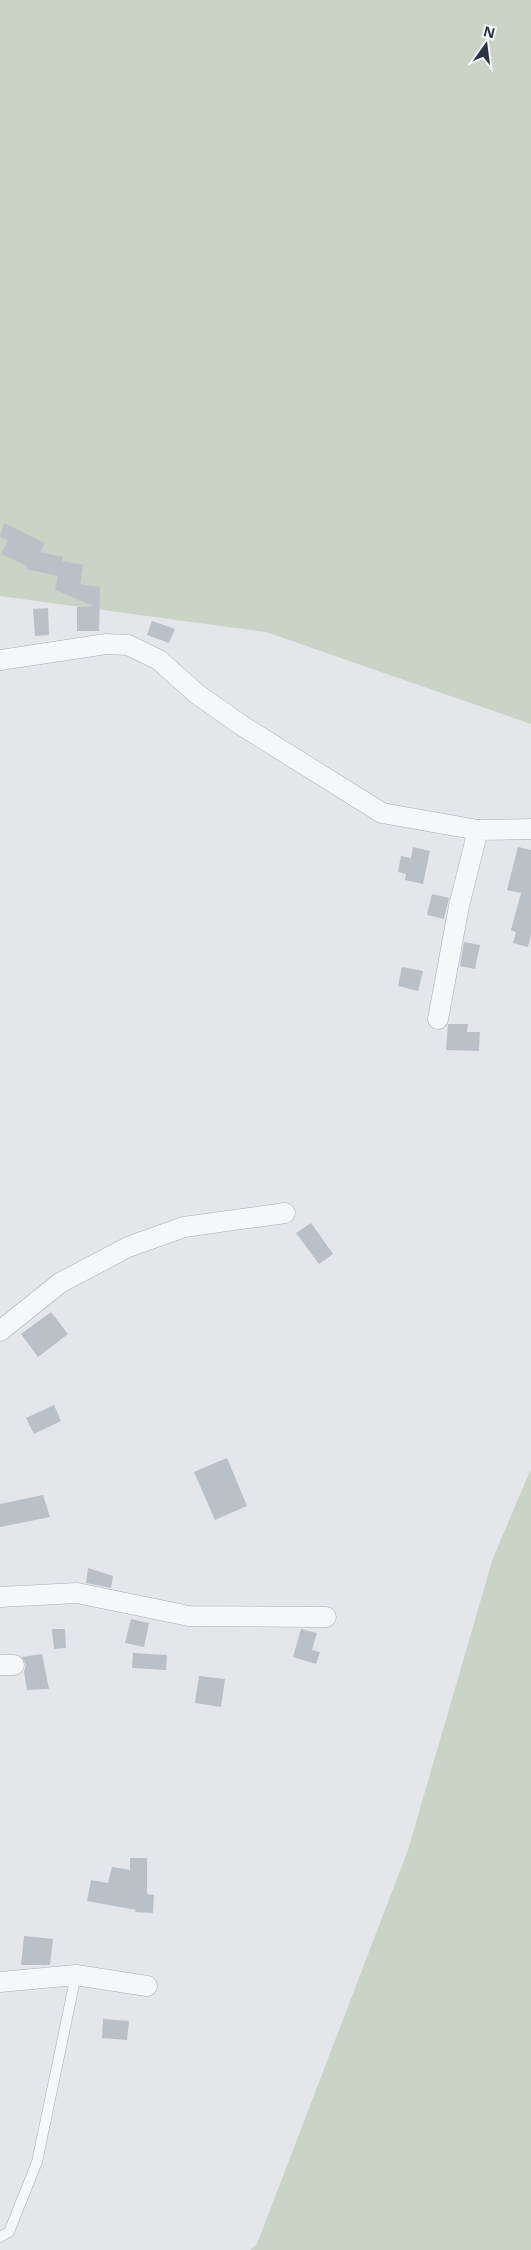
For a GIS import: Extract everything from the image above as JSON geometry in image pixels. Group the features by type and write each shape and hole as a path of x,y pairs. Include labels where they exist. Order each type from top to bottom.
{"street":[{"path":"0,660 106,644 128,644 159,660 197,694 241,725 382,813 478,830 531,829"},
{"path":"438,1019 459,906 478,830"},
{"path":"0,1331 60,1283 128,1247 184,1227 285,1213"},
{"path":"0,1598 77,1593 188,1616 326,1616"},
{"path":"0,1982 76,1975 147,1986"}],"lane":[{"path":"0,2238 9,2232 38,2162 76,1975"}],"shaded area":[{"path":"0,0 531,0 531,724 266,632 0,596"},
{"path":"531,1469 531,2250 250,2250 257,2244 408,1850 493,1558"}],"building":[{"path":"4,523 45,543 40,552 63,557 62,561 83,565 80,584 100,587 99,631 77,631 77,607 94,606 55,590 58,576 26,569 27,566 1,554 8,540 0,537"},
{"path":"48,608 49,635 35,636 33,609"},
{"path":"152,621 175,629 169,643 147,635"},
{"path":"413,847 430,851 423,884 405,880 406,874 398,872 401,856 411,858"},
{"path":"518,847 531,850 531,935 528,947 513,943 516,932 511,930 521,893 507,890"},
{"path":"432,894 449,898 444,919 427,915"},
{"path":"464,942 480,945 475,969 460,966"},
{"path":"402,967 423,971 418,991 398,986"},
{"path":"448,1024 468,1024 467,1032 480,1032 479,1051 446,1050"},
{"path":"311,1223 333,1254 319,1264 296,1233"},
{"path":"51,1312 68,1334 38,1357 21,1334"},
{"path":"54,1405 61,1421 34,1434 26,1418"},
{"path":"227,1458 247,1506 215,1520 194,1472"},
{"path":"43,1495 50,1517 0,1527 0,1504"},
{"path":"88,1568 113,1576 111,1588 86,1583"},
{"path":"131,1619 149,1623 144,1647 125,1643"},
{"path":"52,1629 65,1629 66,1648 54,1649"},
{"path":"301,1629 317,1633 312,1650 320,1652 316,1664 293,1657"},
{"path":"133,1653 167,1655 166,1670 132,1668"},
{"path":"42,1654 49,1689 27,1690 24,1672 26,1665 22,1657"},
{"path":"199,1676 225,1679 221,1707 195,1703"},
{"path":"130,1858 147,1858 147,1894 154,1895 153,1913 135,1912 136,1910 87,1901 91,1880 108,1883 112,1867 130,1870"},
{"path":"24,1936 53,1939 50,1965 21,1965"},
{"path":"103,2019 129,2021 127,2040 102,2038"}]}
